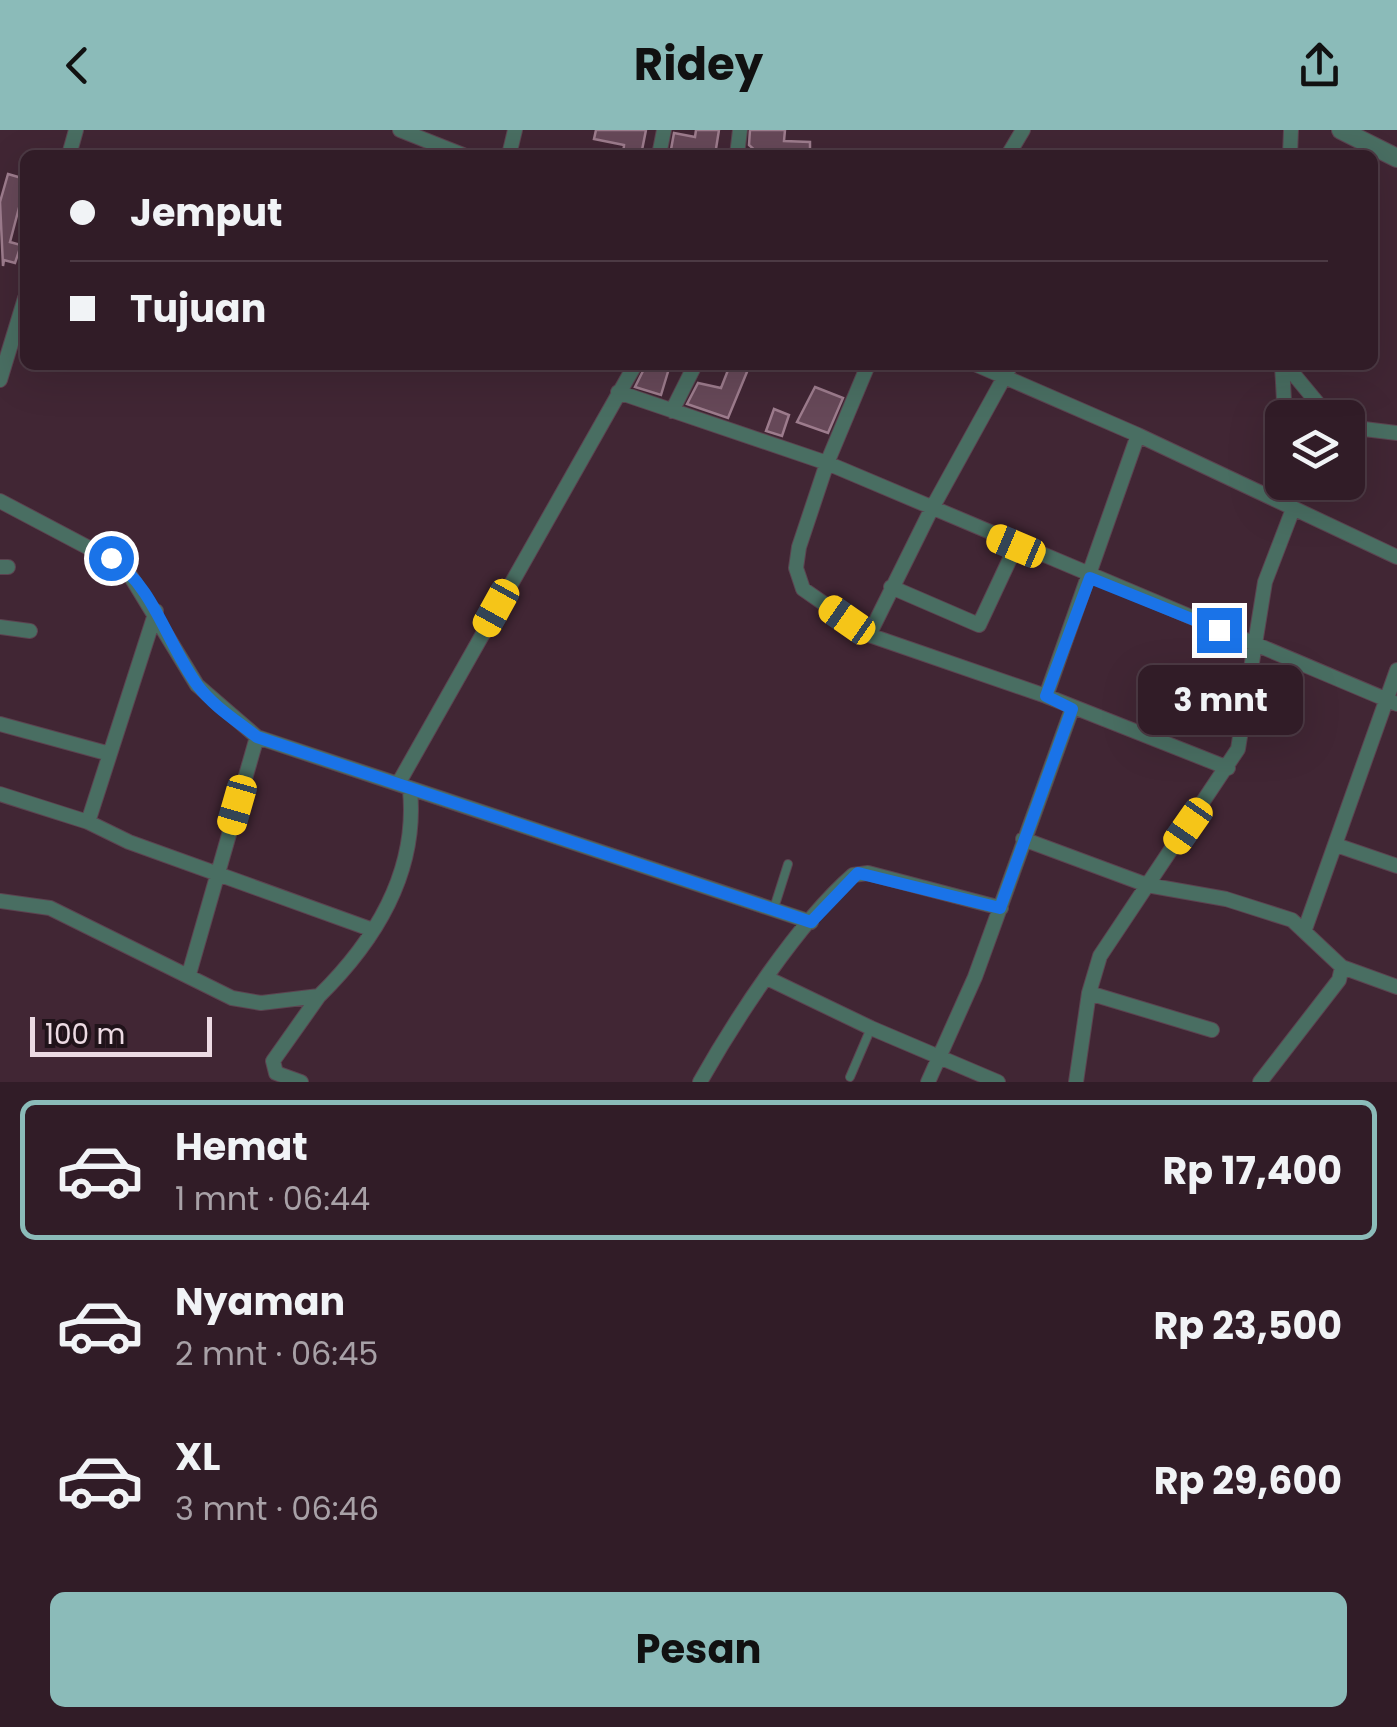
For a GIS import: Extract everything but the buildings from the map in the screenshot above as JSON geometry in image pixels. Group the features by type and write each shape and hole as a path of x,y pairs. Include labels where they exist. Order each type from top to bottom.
{"street":[{"path":"400,130 450,150"},
{"path":"1341,130 1397,158"},
{"path":"0,380 20,314"},
{"path":"301,1082 276,1073 273,1060 372,930 402,879 411,823 404,787 632,370"},
{"path":"672,411 692,370"},
{"path":"866,370 827,462 799,547 798,582 869,635 1046,696 1228,768"},
{"path":"1284,370 1285,400"},
{"path":"1288,370 1314,400"},
{"path":"869,635 890,587 1008,371 1397,556"},
{"path":"618,392 827,462 1090,578 1254,642 1392,702"},
{"path":"1365,429 1397,432"},
{"path":"1046,696 1138,435"},
{"path":"1076,1082 1089,993 1100,956 1228,768 1242,735 1265,582 1290,500"},
{"path":"0,502 124,567 156,611 198,685 257,737 811,922"},
{"path":"890,587 979,625 1016,546"},
{"path":"88,822 156,611"},
{"path":"0,627 30,631"},
{"path":"1306,929 1392,702 1397,670"},
{"path":"928,1082 1000,908 1072,709"},
{"path":"0,724 110,754"},
{"path":"188,974 257,737"},
{"path":"0,794 88,822 130,842 372,930"},
{"path":"1024,839 1147,884 1255,906 1306,929 1342,967 1397,987"},
{"path":"1336,845 1397,866"},
{"path":"700,1082 811,922 858,873 1000,908"},
{"path":"0,900 50,908 246,1002 319,996"},
{"path":"1260,1082 1339,980 1342,967"},
{"path":"769,979 998,1082"},
{"path":"1089,993 1212,1030"}],"lane":[{"path":"774,908 788,864"},
{"path":"850,1077 871,1028"}],"route":[{"path":"111,558 124,567 156,611 206,696 257,737 811,922 844,882 858,873 1000,908 1072,709 1046,696 1090,578 1219,630"}]}
